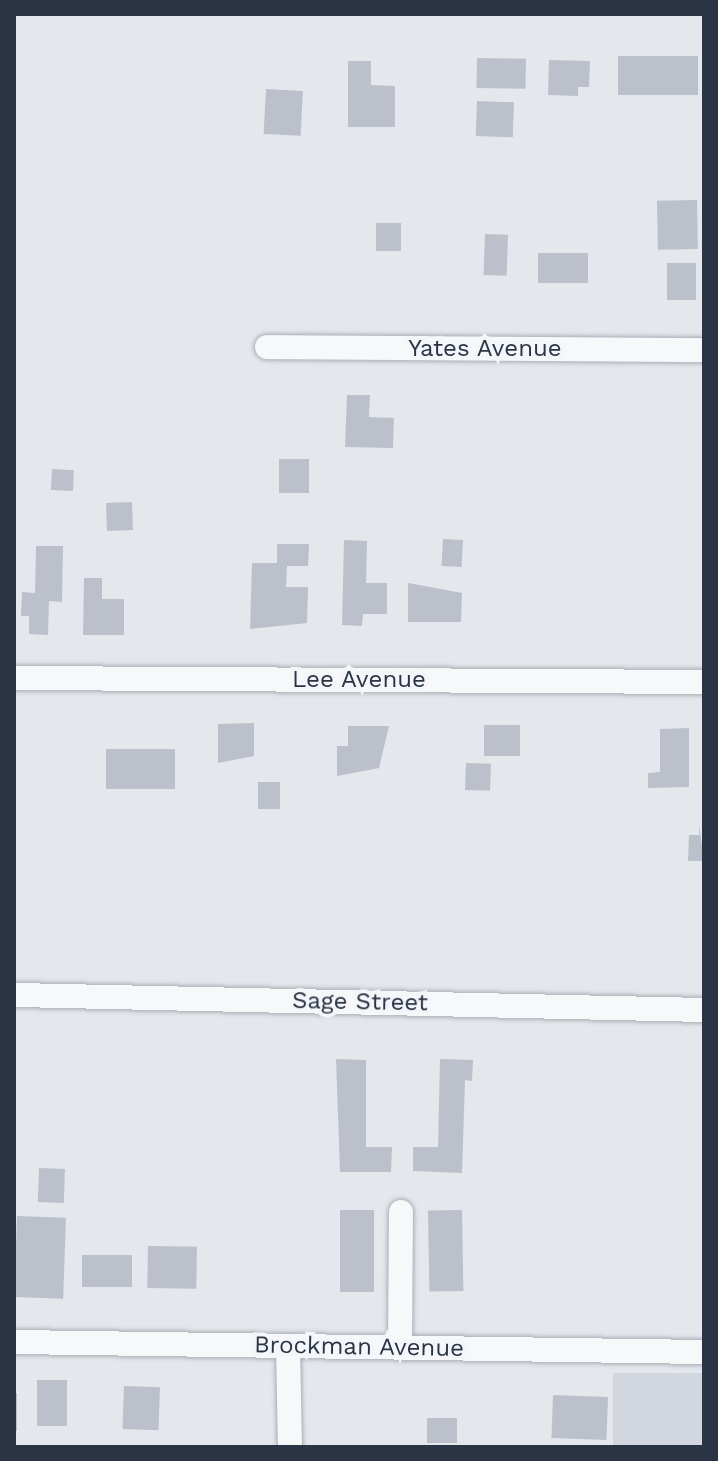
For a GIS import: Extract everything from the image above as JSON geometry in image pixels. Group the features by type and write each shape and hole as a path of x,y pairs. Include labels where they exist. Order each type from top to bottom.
{"street":[{"name":"Yates Avenue","path":"267,347 704,350"},
{"name":"Lee Avenue","path":"14,678 704,682"},
{"name":"Sage Street","path":"17,995 704,1010"},
{"path":"400,1348 401,1212"},
{"name":"Brockman Avenue","path":"14,1342 704,1352"},
{"path":"288,1346 290,1447"}],"shaded area":[{"path":"613,1373 704,1373 704,1447 613,1447"}],"building":[{"path":"618,56 698,56 698,95 618,95"},
{"path":"477,58 526,59 525,89 476,88"},
{"path":"549,60 590,61 589,87 578,87 578,96 548,95"},
{"path":"348,61 371,61 371,85 395,86 395,127 348,127"},
{"path":"266,89 303,91 301,136 264,134"},
{"path":"477,101 514,102 513,137 476,136"},
{"path":"697,200 698,249 658,250 657,201"},
{"path":"376,223 401,223 401,251 376,251"},
{"path":"485,234 508,235 507,276 484,275"},
{"path":"538,253 588,253 588,283 538,283"},
{"path":"667,263 696,263 696,300 667,300"},
{"path":"347,395 370,395 369,417 394,418 393,448 345,447"},
{"path":"279,459 309,459 309,493 279,493"},
{"path":"52,469 74,470 73,491 51,490"},
{"path":"132,502 133,530 107,531 106,503"},
{"path":"443,539 463,540 462,567 442,566"},
{"path":"344,540 367,541 366,583 387,583 387,614 363,614 362,626 342,625"},
{"path":"277,544 309,544 308,566 287,566 286,587 308,587 307,623 250,629 252,563 277,563"},
{"path":"36,546 63,546 62,602 49,601 48,635 29,634 29,616 21,616 22,592 35,593"},
{"path":"84,578 102,578 102,599 124,599 124,635 83,635"},
{"path":"408,583 462,593 461,622 408,622"},
{"path":"254,723 254,756 218,763 218,724"},
{"path":"484,725 520,725 520,756 484,756"},
{"path":"348,726 389,726 379,768 337,776 337,746 348,746"},
{"path":"689,728 689,787 648,788 648,773 660,772 660,729"},
{"path":"106,749 175,749 175,789 106,789"},
{"path":"466,763 491,764 490,791 465,790"},
{"path":"258,782 280,782 280,809 258,809"},
{"path":"699,825 704,861 688,861 689,835 699,835"},
{"path":"336,1059 366,1060 366,1147 392,1147 391,1172 340,1172"},
{"path":"440,1059 473,1060 472,1081 465,1080 462,1173 413,1171 413,1147 438,1147"},
{"path":"39,1168 65,1169 64,1203 38,1202"},
{"path":"340,1210 374,1210 374,1292 340,1292"},
{"path":"462,1210 463,1291 429,1292 428,1211"},
{"path":"17,1216 66,1218 63,1299 14,1297"},
{"path":"148,1246 197,1247 196,1289 147,1288"},
{"path":"82,1255 132,1255 132,1287 82,1287"},
{"path":"37,1380 67,1380 67,1426 37,1426"},
{"path":"124,1386 160,1387 158,1430 122,1429"},
{"path":"14,1393 17,1393 17,1431 14,1431"},
{"path":"553,1395 608,1397 606,1440 551,1438"},
{"path":"427,1418 457,1418 457,1443 427,1443"}]}
